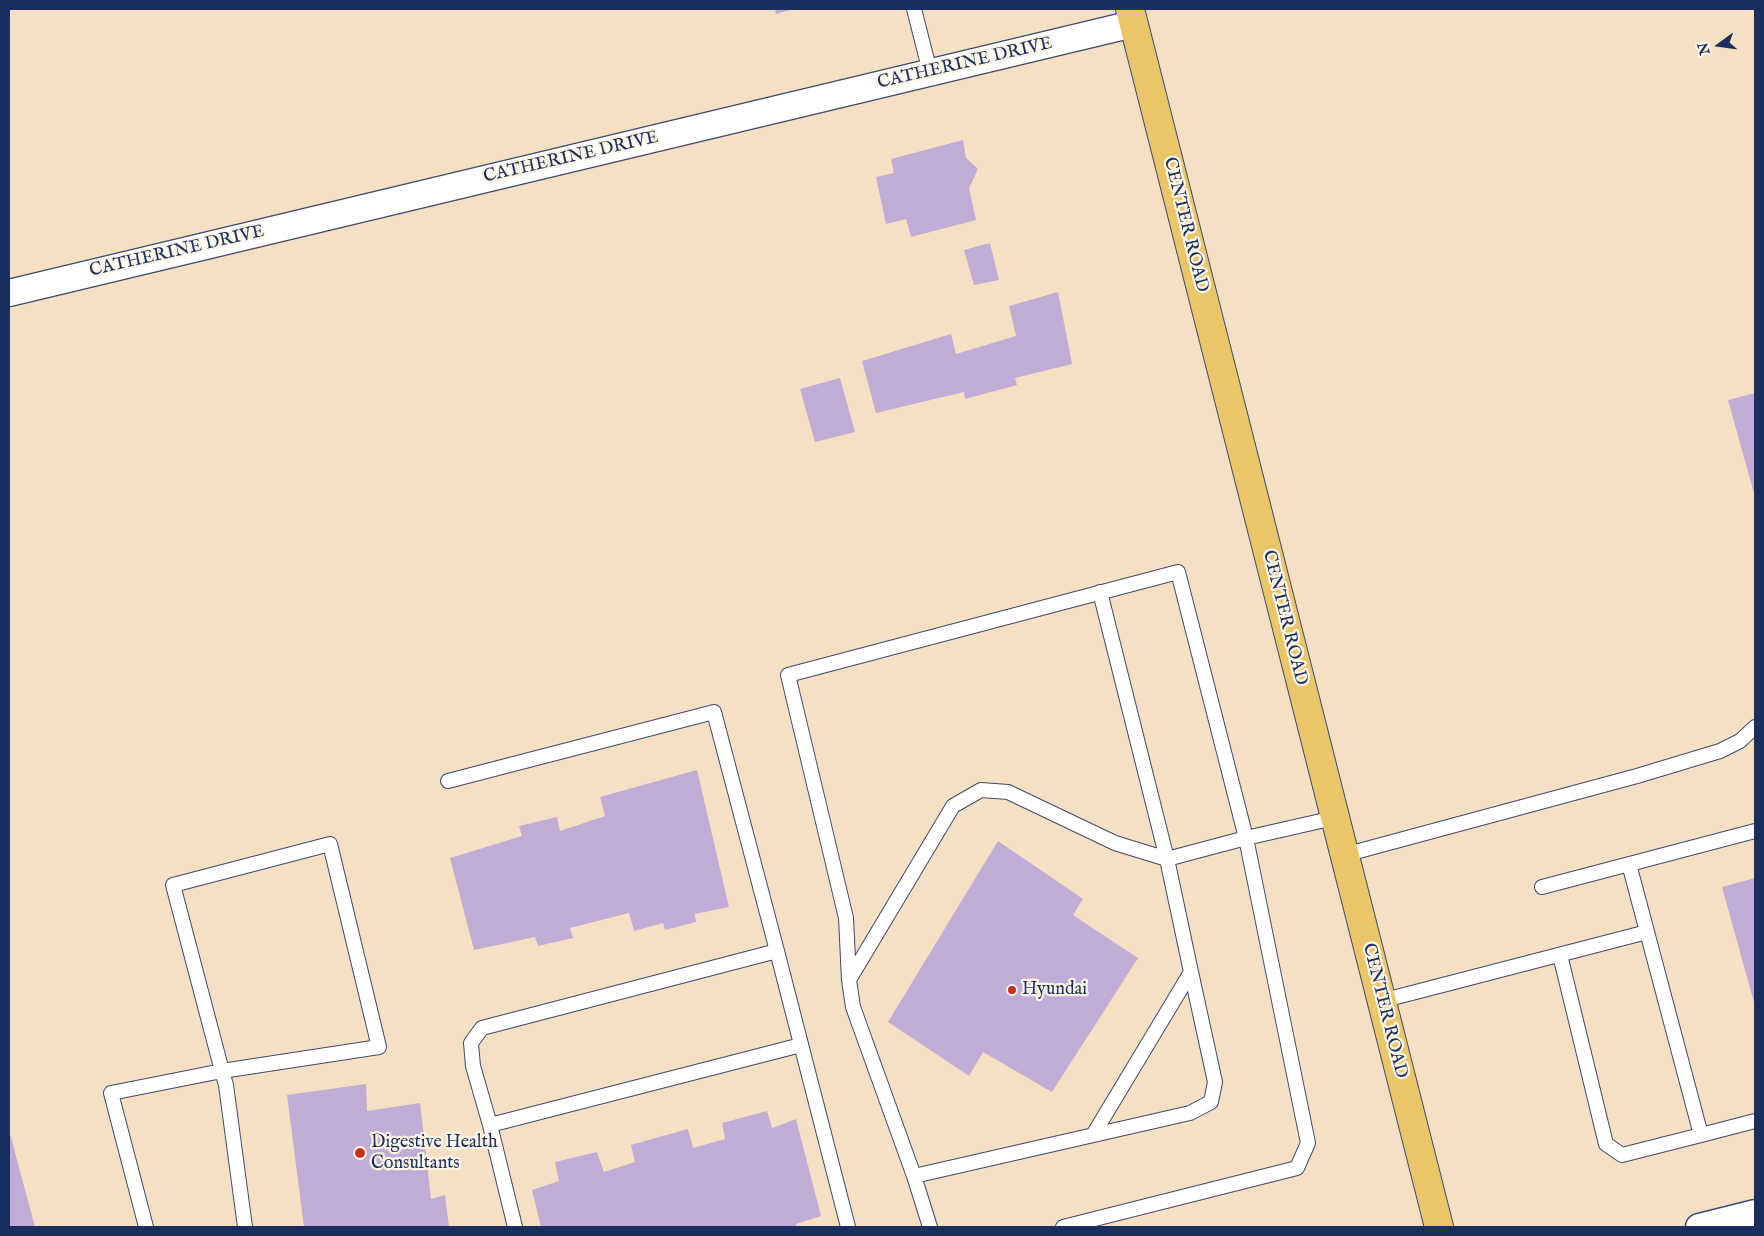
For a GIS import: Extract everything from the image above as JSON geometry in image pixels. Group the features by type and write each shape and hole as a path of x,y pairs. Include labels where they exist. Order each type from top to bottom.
{"main road":[{"name":"CENTER ROAD","path":"1132,16 1381,1001 1432,1226"}],"street":[{"name":"CATHERINE DRIVE","path":"9,292 930,72 1132,16"},
{"path":"1699,1227 1755,1213"}],"lane":[{"path":"914,9 930,72"},
{"path":"930,1227 914,1176 853,1007 849,980 846,918 788,675 1178,572 1246,838 1308,1143 1297,1168 1063,1227"},
{"path":"914,1176 1190,1113 1210,1102 1215,1082 1167,859 1100,592"},
{"path":"448,781 714,712 848,1227"},
{"path":"1344,855 1637,776 1720,751 1740,741 1755,727"},
{"path":"849,980 953,806 981,790 1008,792 1115,843 1167,859 1246,838 1334,818"},
{"path":"1542,887 1755,831"},
{"path":"146,1227 111,1093 222,1071 379,1047 330,844 173,885 222,1071 226,1084 245,1227"},
{"path":"1629,864 1701,1135"},
{"path":"1381,1001 1647,932"},
{"path":"515,1227 490,1125 473,1066 471,1044 482,1028 777,951"},
{"path":"1560,955 1606,1144 1622,1155 1755,1121"},
{"path":"1093,1135 1191,972"},
{"path":"490,1125 801,1045"}],"building":[{"path":"775,9 793,9 776,14"},
{"path":"963,140 966,158 978,169 969,188 976,220 911,237 906,219 886,224 876,177 894,173 891,159"},
{"path":"990,243 999,280 974,285 964,250"},
{"path":"1058,292 1072,364 1015,378 1017,385 965,399 964,392 876,413 862,361 951,334 956,354 1016,336 1009,306"},
{"path":"840,378 855,432 815,442 800,389"},
{"path":"1755,393 1755,497 1728,400"},
{"path":"697,770 729,907 695,914 696,922 665,930 663,923 634,931 629,913 570,928 573,938 538,946 535,937 474,950 450,858 522,836 519,826 557,817 560,831 605,816 600,797"},
{"name":"Hyundai","path":"998,841 1083,899 1073,915 1138,958 1052,1092 983,1052 969,1076 888,1022"},
{"path":"1755,878 1755,1006 1722,887"},
{"name":"Digestive Health Consultants","path":"366,1084 367,1111 420,1103 431,1199 445,1195 449,1227 304,1227 287,1095"},
{"path":"767,1111 772,1128 796,1119 821,1216 796,1224 797,1227 541,1227 532,1190 559,1181 555,1162 597,1152 604,1172 635,1162 631,1145 688,1129 693,1148 725,1139 722,1123"},
{"path":"9,1130 35,1227 9,1227"}],"place":[{"name":"Hyundai","path":"1012,990"},
{"name":"Digestive Health Consultants","path":"360,1153"}]}
